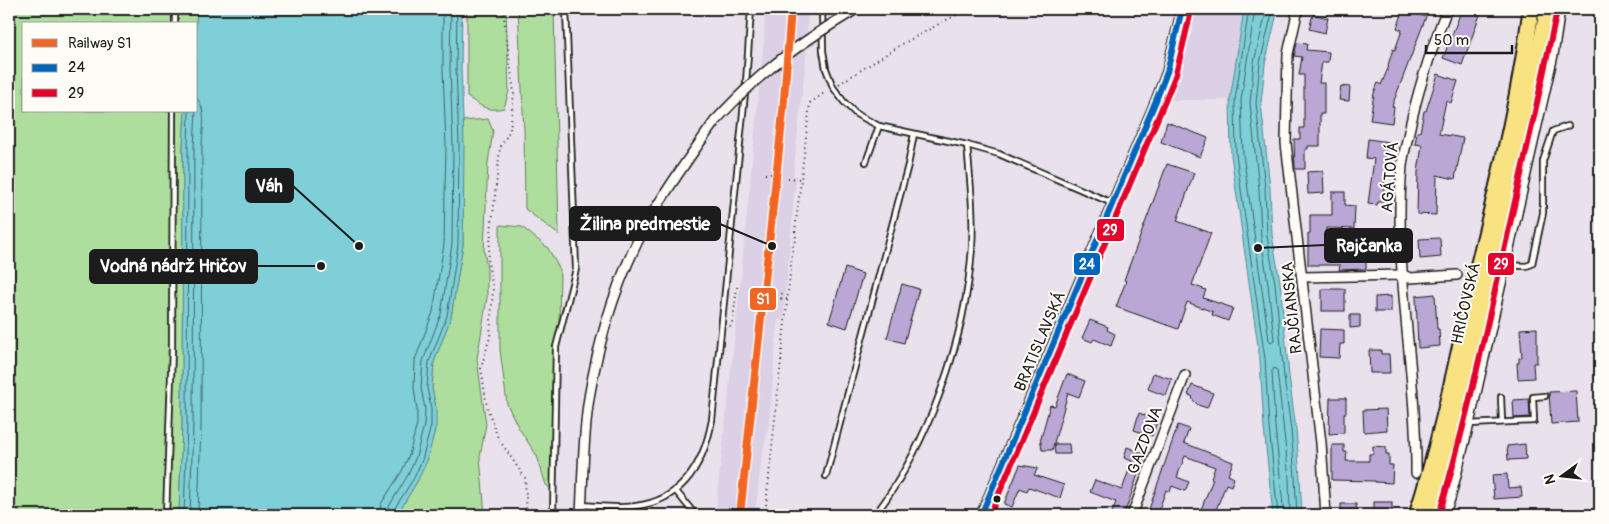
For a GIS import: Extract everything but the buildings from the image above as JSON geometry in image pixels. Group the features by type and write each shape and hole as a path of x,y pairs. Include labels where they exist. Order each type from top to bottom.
{"main road":[{"name":"HRIČOVSKÁ","path":"1417,515 1440,433 1510,129 1524,60 1530,9"},
{"name":"HRIČOVSKÁ","path":"1430,515 1444,468 1467,375 1548,9"}],"street":[{"name":"BRATISLAVSKÁ","path":"982,515 1164,81 1182,9"},
{"name":"RAJČIANSKA","path":"1298,9 1288,54 1286,143 1321,443 1326,515"},
{"name":"AGÁTOVÁ","path":"1416,473 1416,433 1403,276 1400,214 1402,164 1414,105 1447,9"},
{"name":"HRIČOVSKÁ","path":"1444,515 1458,470 1469,424 1553,55 1560,9"},
{"path":"581,515 589,400 603,330 631,256 647,225 683,165 715,121 738,96 766,71 816,34 855,10"},
{"path":"1303,277 1403,276 1410,278 1457,275"},
{"name":"GAZDOVA","path":"1132,515 1185,375"}],"lane":[{"path":"175,9 175,22"},
{"path":"553,515 556,347 576,269 566,9"},
{"path":"582,505 623,508 660,499 675,490 689,477 700,462 705,451 712,420 746,83 751,9"},
{"path":"822,9 823,51 826,68 833,88 856,114 879,126 999,154 1114,204"},
{"path":"166,515 172,349 173,112"},
{"path":"866,162 879,126"},
{"path":"1505,265 1526,266 1532,264 1543,212 1543,161 1553,131 1568,126"},
{"path":"826,476 914,134"},
{"path":"875,515 904,470 936,403 955,346 968,290 972,246 972,206 967,145"},
{"path":"1469,424 1534,421 1533,397 1545,396"},
{"path":"1501,397 1502,422"},
{"path":"675,490 693,512 693,515"}],"path":[{"path":"503,9 514,93 510,130 500,148 488,262 493,288 490,337 482,368 487,407 498,438 525,478 527,515"},
{"path":"839,84 904,43 967,9"},
{"path":"765,515 793,245 796,238 800,179 810,103 826,92"},
{"path":"764,174 771,174"},
{"path":"788,178 800,179"},
{"path":"729,330 733,320 737,287"},
{"path":"753,288 752,297 759,297"},
{"path":"780,299 782,292"},
{"path":"776,298 788,299"}],"shaded area":[{"path":"765,9 808,9 806,58 793,176 796,176 783,320 778,320 769,425 762,456 755,515 715,515 737,317 764,39"},
{"path":"1190,9 1244,9 1230,100 1164,100 1184,38"}],"green space":[{"path":"9,9 197,9 196,22 22,22 22,112 185,112 183,146 182,424 179,515 9,515"},
{"path":"467,9 506,9 509,91 504,108 488,109 467,97"},
{"path":"518,9 554,9 559,235 525,209 524,130"},
{"path":"488,119 493,131 488,163 484,250 487,269 487,298 477,359 486,424 480,457 485,515 397,515 418,480 436,408 432,388 434,362 451,317 463,245 463,121"},
{"path":"500,225 522,227 548,248 560,270 556,492 546,485 537,456 518,427 507,404 500,350"}],"water":[{"path":"197,9 462,9 463,245 451,317 434,362 432,388 436,408 436,426 427,461 397,515 179,515 182,424 183,146 185,112 198,112 198,22 196,22"},
{"path":"1244,9 1278,9 1265,64 1261,103 1270,188 1272,235 1280,282 1296,429 1302,515 1273,515 1264,428 1260,360 1231,155 1230,100"}],"rail line":[{"name":"S1","path":"740,515 783,112 791,9"}],"transit line":[{"name":"24","path":"981,515 1157,98 1167,72 1182,9"},
{"name":"29","path":"990,515 1176,74 1191,11"},
{"name":"29","path":"1439,515 1477,367 1557,11"}],"place":[{"name":"Váh","path":"359,246"},
{"name":"Žilina predmestie","path":"772,246"},
{"name":"Rajčanka","path":"1258,248"},
{"name":"Vodná nádrž Hričov","path":"321,266"}]}
